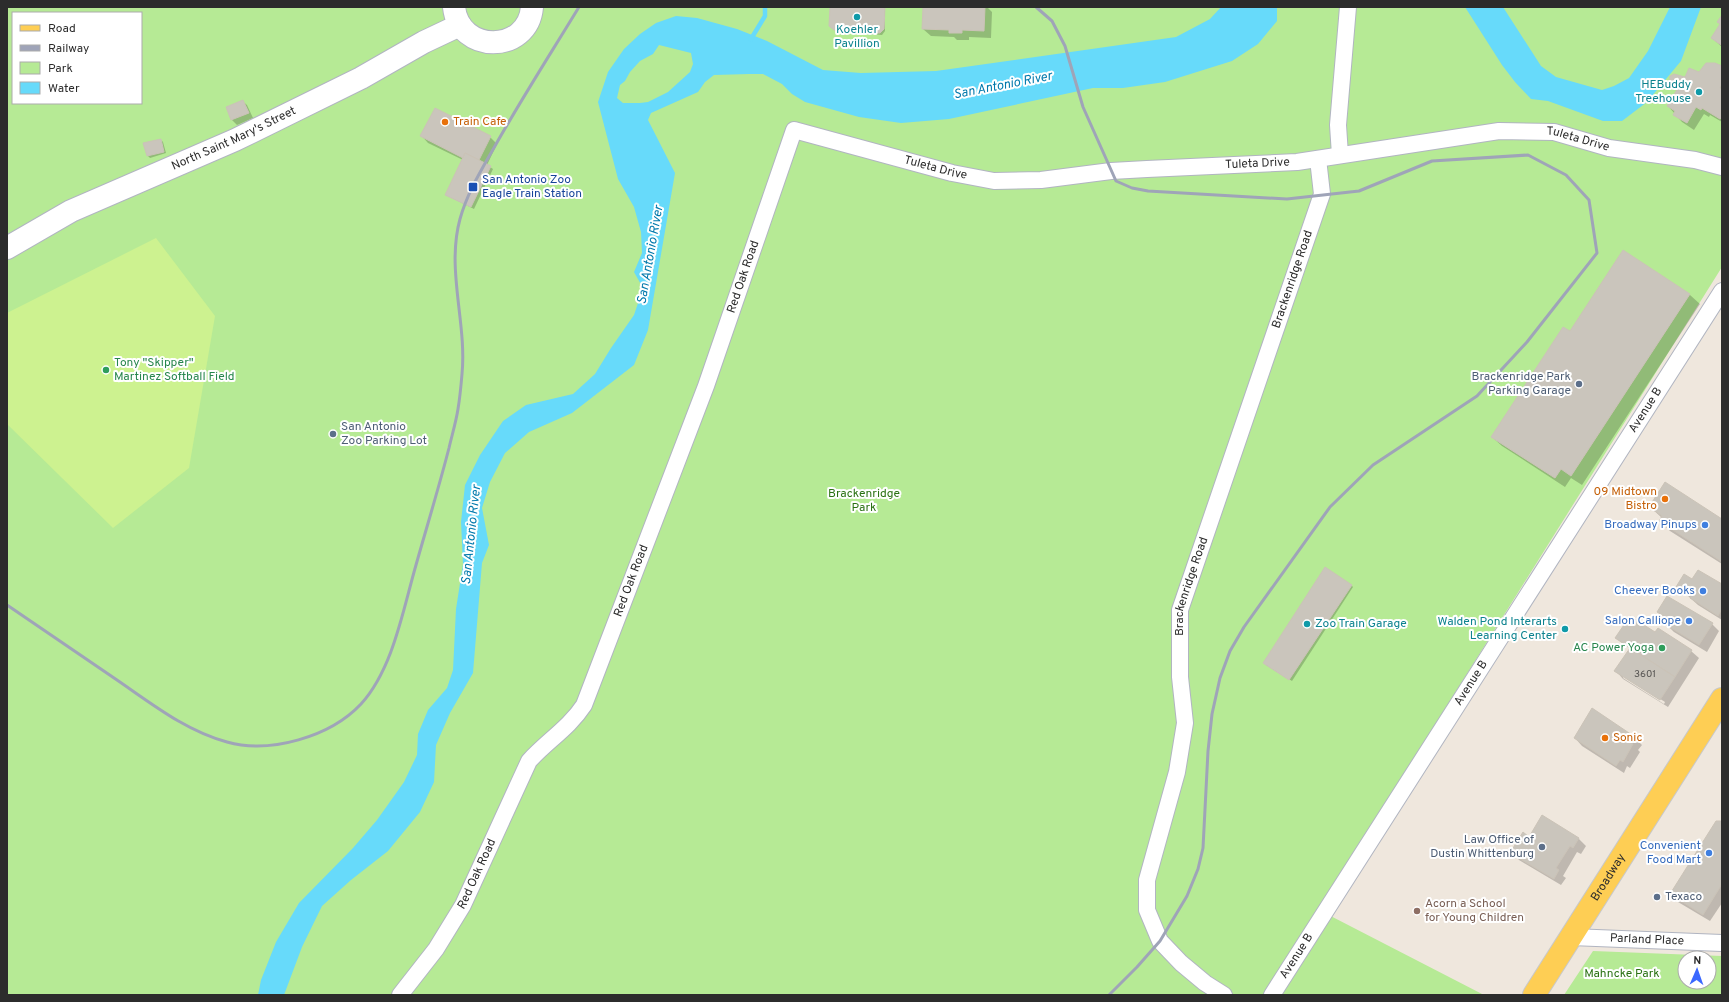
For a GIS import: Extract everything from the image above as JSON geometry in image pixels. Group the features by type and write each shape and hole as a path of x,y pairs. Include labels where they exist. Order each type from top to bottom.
{"main road":[{"name":"Broadway","path":"1534,995 1715,721 1722,699"}],"street":[{"path":"457,16 467,34 476,40 496,43 507,40 516,35 529,19 532,7"},
{"path":"1340,155 1338,125 1348,7"},
{"name":"North Saint Mary's Street","path":"7,248 71,211 235,140 361,78 424,42 457,16"},
{"name":"Tuleta Drive","path":"794,130 952,173 994,181 1041,180 1111,171 1297,162 1499,131 1554,132 1609,148 1695,160 1722,167"},
{"name":"Red Oak Road","path":"400,995 436,949 463,905 521,774 529,760 540,748 568,726 584,705 700,404 794,130"},
{"name":"Brackenridge Road","path":"1224,995 1204,983 1181,963 1160,941 1147,910 1147,880 1177,772 1185,723 1180,677 1180,610 1322,194 1318,159"},
{"name":"Avenue B","path":"1272,995 1722,291"},
{"name":"Parland Place","path":"1571,938 1722,943"}],"green space":[{"name":"Brackenridge Park","path":"7,7 1722,7 1722,267 1319,910 1484,995 7,995"},
{"name":"Tony \"Skipper\" Martinez Softball Field","path":"156,238 215,316 189,468 113,528 7,424 7,313"},
{"name":"Mahncke Park","path":"1593,951 1677,954 1677,990 1717,990 1717,956 1722,956 1722,995 1564,995"}],"water":[{"name":"San Antonio River","path":"1221,7 1277,7 1277,21 1258,44 1232,61 1165,82 1123,88 1093,88 949,119 901,123 859,117 805,102 792,94 782,84 763,74 714,75 705,82 698,92 651,113 648,120 675,173 648,330 634,365 572,413 529,432 505,453 490,482 482,508 489,545 482,563 473,673 450,713 436,745 434,782 420,812 388,851 351,880 322,906 302,947 284,995 258,995 261,980 276,942 299,903 353,848 377,820 404,782 417,755 418,734 428,710 447,688 453,670 456,609 463,564 461,522 465,485 480,455 503,421 526,405 573,394 595,374 634,315 643,288 634,272 642,253 641,232 634,207 618,179 598,102 608,72 624,49 640,34 656,23 676,16 697,18 737,29 767,41 823,70 861,73 936,71 1176,37 1210,19","holes":["659,45 691,53 693,64 690,72 668,92 648,102 640,103 623,103 617,98 620,85 625,81 630,72 640,61 653,54"]},
{"path":"1465,7 1503,7 1541,66 1556,77 1602,90 1614,86 1629,78 1648,51 1670,7 1701,7 1681,61 1647,102 1622,121 1603,121 1548,101 1531,99 1502,65"}],"building":[{"name":"Koehler Pavillion","path":"830,7 885,7 884,29 880,33 834,30 829,26"},
{"path":"923,7 985,7 984,31 962,30 962,33 949,33 949,30 922,29"},
{"path":"1722,15 1721,45 1711,38 1720,24 1717,22"},
{"name":"HEBuddy Treehouse","path":"1706,63 1715,63 1722,66 1722,84 1720,88 1722,89 1722,117 1720,119 1702,108 1701,110 1696,107 1687,123 1673,115 1675,111 1667,106 1678,88 1670,80 1670,76 1674,74 1685,77 1689,68 1699,72"},
{"path":"243,100 249,113 231,120 226,107"},
{"name":"Train Cafe","path":"435,108 491,136 479,160 465,153 463,158 420,136"},
{"path":"161,139 164,152 147,156 143,143"},
{"path":"465,153 491,166 471,207 445,195"},
{"name":"Brackenridge Park Parking Garage","path":"1623,250 1690,294 1571,476 1561,469 1555,478 1491,437 1563,327 1570,331"},
{"path":"1665,482 1722,519 1722,562 1659,521 1662,516 1649,507"},
{"name":"Zoo Train Garage","path":"1325,567 1352,585 1289,680 1263,663"},
{"name":"Cheever Books","path":"1698,570 1722,584 1722,609 1718,616 1676,587 1684,574 1692,579"},
{"name":"Salon Calliope","path":"1667,596 1713,623 1699,645 1666,625 1669,619 1657,612"},
{"path":"1630,616 1655,632 1658,628 1692,650 1675,677 1615,638"},
{"path":"1630,648 1675,677 1660,700 1614,671"},
{"name":"Sonic","path":"1592,708 1635,737 1631,743 1633,744 1623,762 1620,760 1616,766 1574,738"},
{"name":"Law Office of Dustin Whittenburg","path":"1542,815 1579,838 1573,848 1570,846 1556,868 1559,870 1554,879 1510,853 1523,832 1529,837"},
{"name":"Convenient Food Mart","path":"1716,821 1722,821 1722,884 1703,915 1670,894"}],"waterway":[{"path":"751,39 765,16 765,7"}],"railway":[{"path":"7,605 170,716 197,731 227,742 262,746 298,740 333,726 348,716 361,704 372,690 381,674 396,638 449,448 459,405 463,355 455,258 456,238 463,209 475,181 505,128 579,7"},
{"path":"1036,7 1052,21 1065,46 1083,107 1116,181 1132,188 1148,191 1287,199 1359,191 1432,161 1528,155 1566,175 1589,200 1597,253 1527,342 1477,396 1373,465 1330,507 1244,627 1230,651 1220,678 1212,714 1208,751 1203,848 1198,869 1187,896 1160,941 1109,995"}],"place":[{"name":"Koehler Pavillion","path":"857,17"},
{"name":"HEBuddy Treehouse","path":"1699,92"},
{"name":"Train Cafe","path":"445,122"},
{"name":"San Antonio Zoo Eagle Train Station","path":"473,187"},
{"name":"Tony \"Skipper\" Martinez Softball Field","path":"106,370"},
{"name":"Brackenridge Park Parking Garage","path":"1579,384"},
{"name":"San Antonio Zoo Parking Lot","path":"333,434"},
{"name":"09 Midtown Bistro","path":"1665,499"},
{"name":"Broadway Pinups","path":"1705,525"},
{"name":"Cheever Books","path":"1703,591"},
{"name":"Salon Calliope","path":"1689,621"},
{"name":"Zoo Train Garage","path":"1307,624"},
{"name":"Walden Pond Interarts Learning Center","path":"1565,629"},
{"name":"AC Power Yoga","path":"1662,648"},
{"name":"Sonic","path":"1605,738"},
{"name":"Law Office of Dustin Whittenburg","path":"1542,847"},
{"name":"Convenient Food Mart","path":"1709,853"},
{"name":"Texaco","path":"1657,897"},
{"name":"Acorn a School for Young Children","path":"1417,911"}]}
